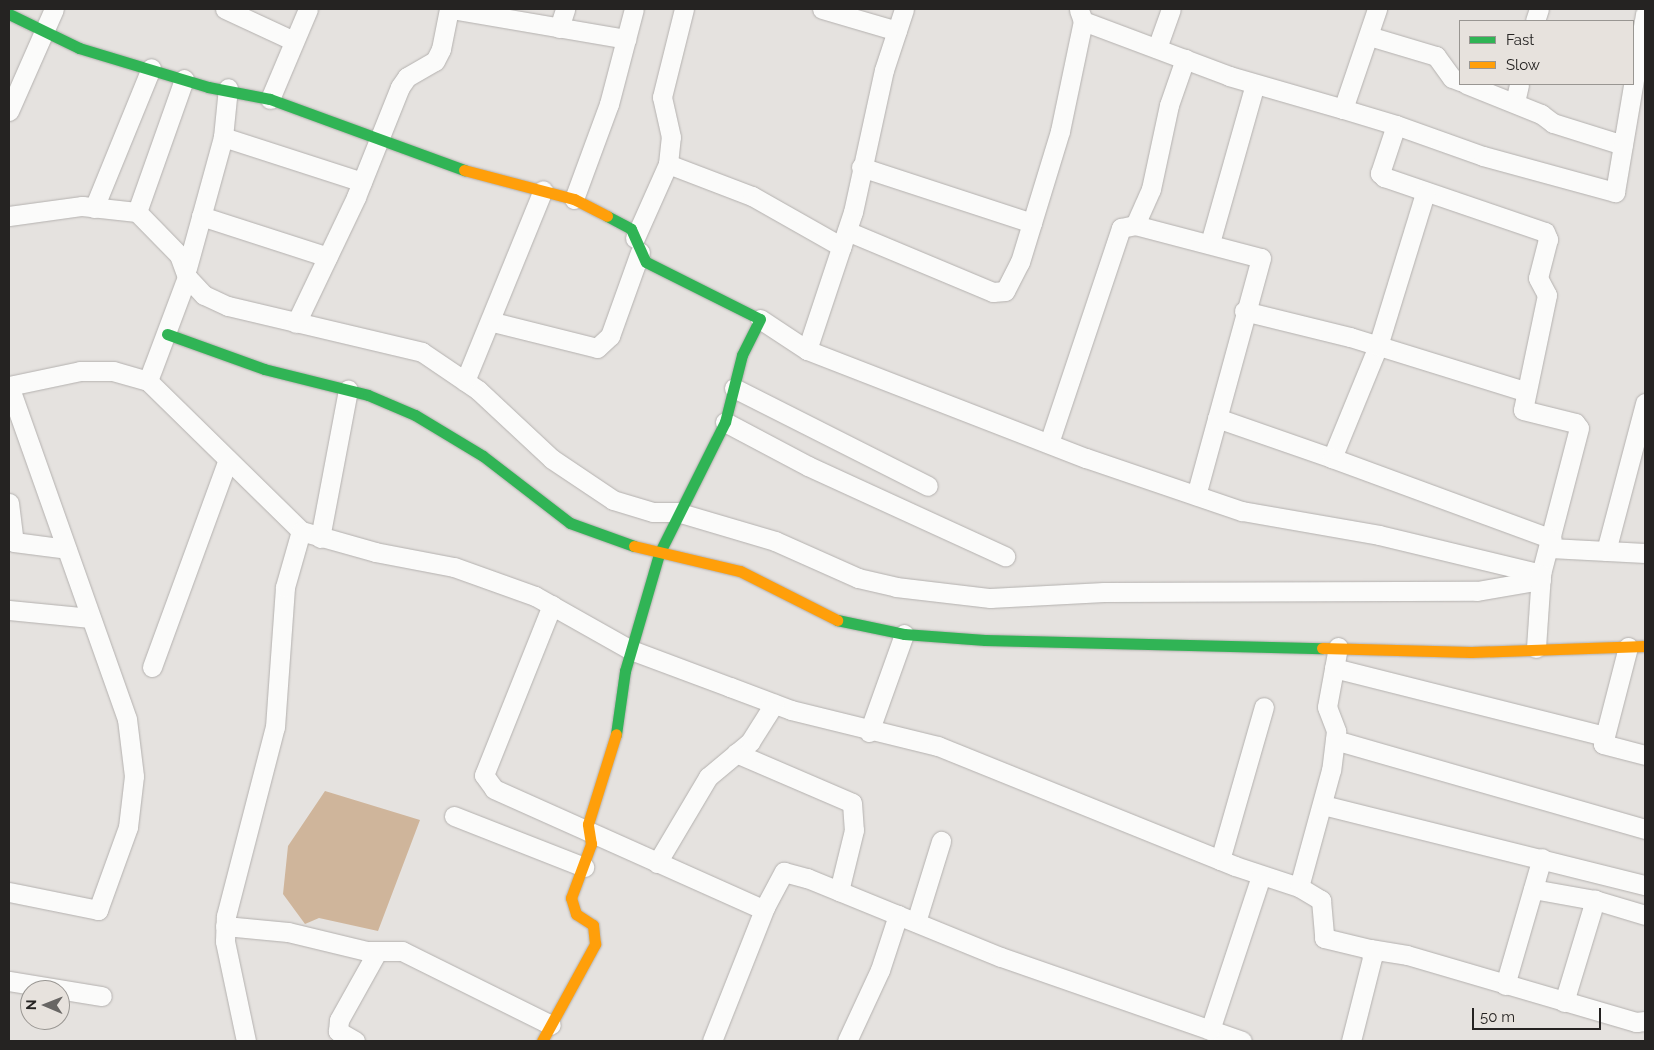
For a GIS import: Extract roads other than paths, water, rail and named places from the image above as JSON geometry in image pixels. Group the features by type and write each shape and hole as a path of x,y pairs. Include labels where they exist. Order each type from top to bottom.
{"street":[{"path":"9,111 41,32 54,9"},
{"path":"225,9 294,41"},
{"path":"270,99 308,9"},
{"path":"296,323 362,182 407,77 435,61 450,9 626,39"},
{"path":"559,28 566,9"},
{"path":"574,199 609,104 634,9"},
{"path":"493,322 597,348 610,336 638,245 668,164 671,137 662,97 684,9"},
{"path":"822,9 897,31"},
{"path":"807,350 845,239 861,167 904,9"},
{"path":"1158,48 1171,9"},
{"path":"1343,109 1377,9"},
{"path":"1634,78 1645,12"},
{"path":"9,14 41,32 184,79 270,99 381,138 472,173 574,199 620,222 638,245 646,262 760,319 807,350 1049,443 1242,511 1379,535 1541,582"},
{"path":"668,164 752,196 845,239 993,292 1005,291 1012,283 1032,223 1060,130 1081,15 1185,59 1255,84 1396,125 1483,156 1615,192 1633,85"},
{"path":"1369,36 1436,56 1452,78 1459,81"},
{"path":"1135,225 1151,189 1169,105 1185,59"},
{"path":"94,208 151,68"},
{"path":"137,212 184,79"},
{"path":"1210,243 1255,84"},
{"path":"1472,85 1517,93 1553,124 1623,145"},
{"path":"148,381 186,278 224,137 228,88"},
{"path":"1396,125 1380,173 1425,193 1545,232 1548,239 1538,278 1547,295 1524,391 1523,410 1575,423 1578,428 1541,582 1536,648"},
{"path":"224,137 362,182"},
{"path":"861,167 1032,223"},
{"path":"466,381 493,322 543,190"},
{"path":"1332,458 1378,346 1425,193"},
{"path":"9,216 94,208 137,212 186,278 204,294 228,306 422,352 466,381 552,459 612,500 653,512 775,541 858,578 990,598 1104,592 1477,590 1541,582"},
{"path":"202,216 328,257"},
{"path":"1049,443 1121,228 1135,225 1210,243 1261,258 1244,311 1196,495"},
{"path":"1244,311 1378,346 1524,391"},
{"path":"542,1041 595,944 593,925 571,907 584,867 590,835 588,824 619,725 631,650 661,549 674,517 725,422 742,355 760,319"},
{"path":"168,330 264,369 348,390 416,415 483,456 570,523 740,571 836,620 904,634 985,640 1338,647 1471,652 1536,648 1637,646 1603,744 1645,755"},
{"path":"9,892 98,910 128,828 134,754 127,719 67,549 14,386 56,376 113,371 148,381 227,462 300,531 320,538 454,567 552,605 631,650 774,704 869,732 938,746 1220,860 1261,876 1299,887 1321,900 1324,938 1370,949 1407,955 1564,1002 1645,1022"},
{"path":"734,388 928,486"},
{"path":"320,538 348,390"},
{"path":"1606,551 1640,437 1645,403"},
{"path":"1217,418 1332,458 1551,544 1645,554"},
{"path":"725,422 808,466 1005,556"},
{"path":"152,667 227,462"},
{"path":"9,503 14,542 67,549"},
{"path":"246,1041 225,926 233,881 275,727 285,587 300,531"},
{"path":"552,605 484,775 494,789 590,835 765,907"},
{"path":"9,610 91,618"},
{"path":"869,732 904,634"},
{"path":"1299,887 1322,805 1335,740 1327,707 1338,647"},
{"path":"1334,668 1605,736"},
{"path":"657,863 708,777 761,729 774,704"},
{"path":"1220,860 1264,706"},
{"path":"1335,740 1645,829"},
{"path":"736,753 852,803 854,830 839,891"},
{"path":"1322,805 1645,885"},
{"path":"454,816 584,867"},
{"path":"916,922 941,841"},
{"path":"1505,985 1542,858"},
{"path":"712,1041 765,907 784,872 1242,1041"},
{"path":"1210,1030 1261,876"},
{"path":"1533,889 1595,900 1645,915"},
{"path":"1564,1002 1595,900"},
{"path":"847,1041 880,970 898,915"},
{"path":"225,926 288,932 377,952 402,951 551,1025"},
{"path":"1351,1041 1372,958 1370,949"},
{"path":"355,1041 338,1031 339,1020 377,952"},
{"path":"9,981 102,996"}]}
